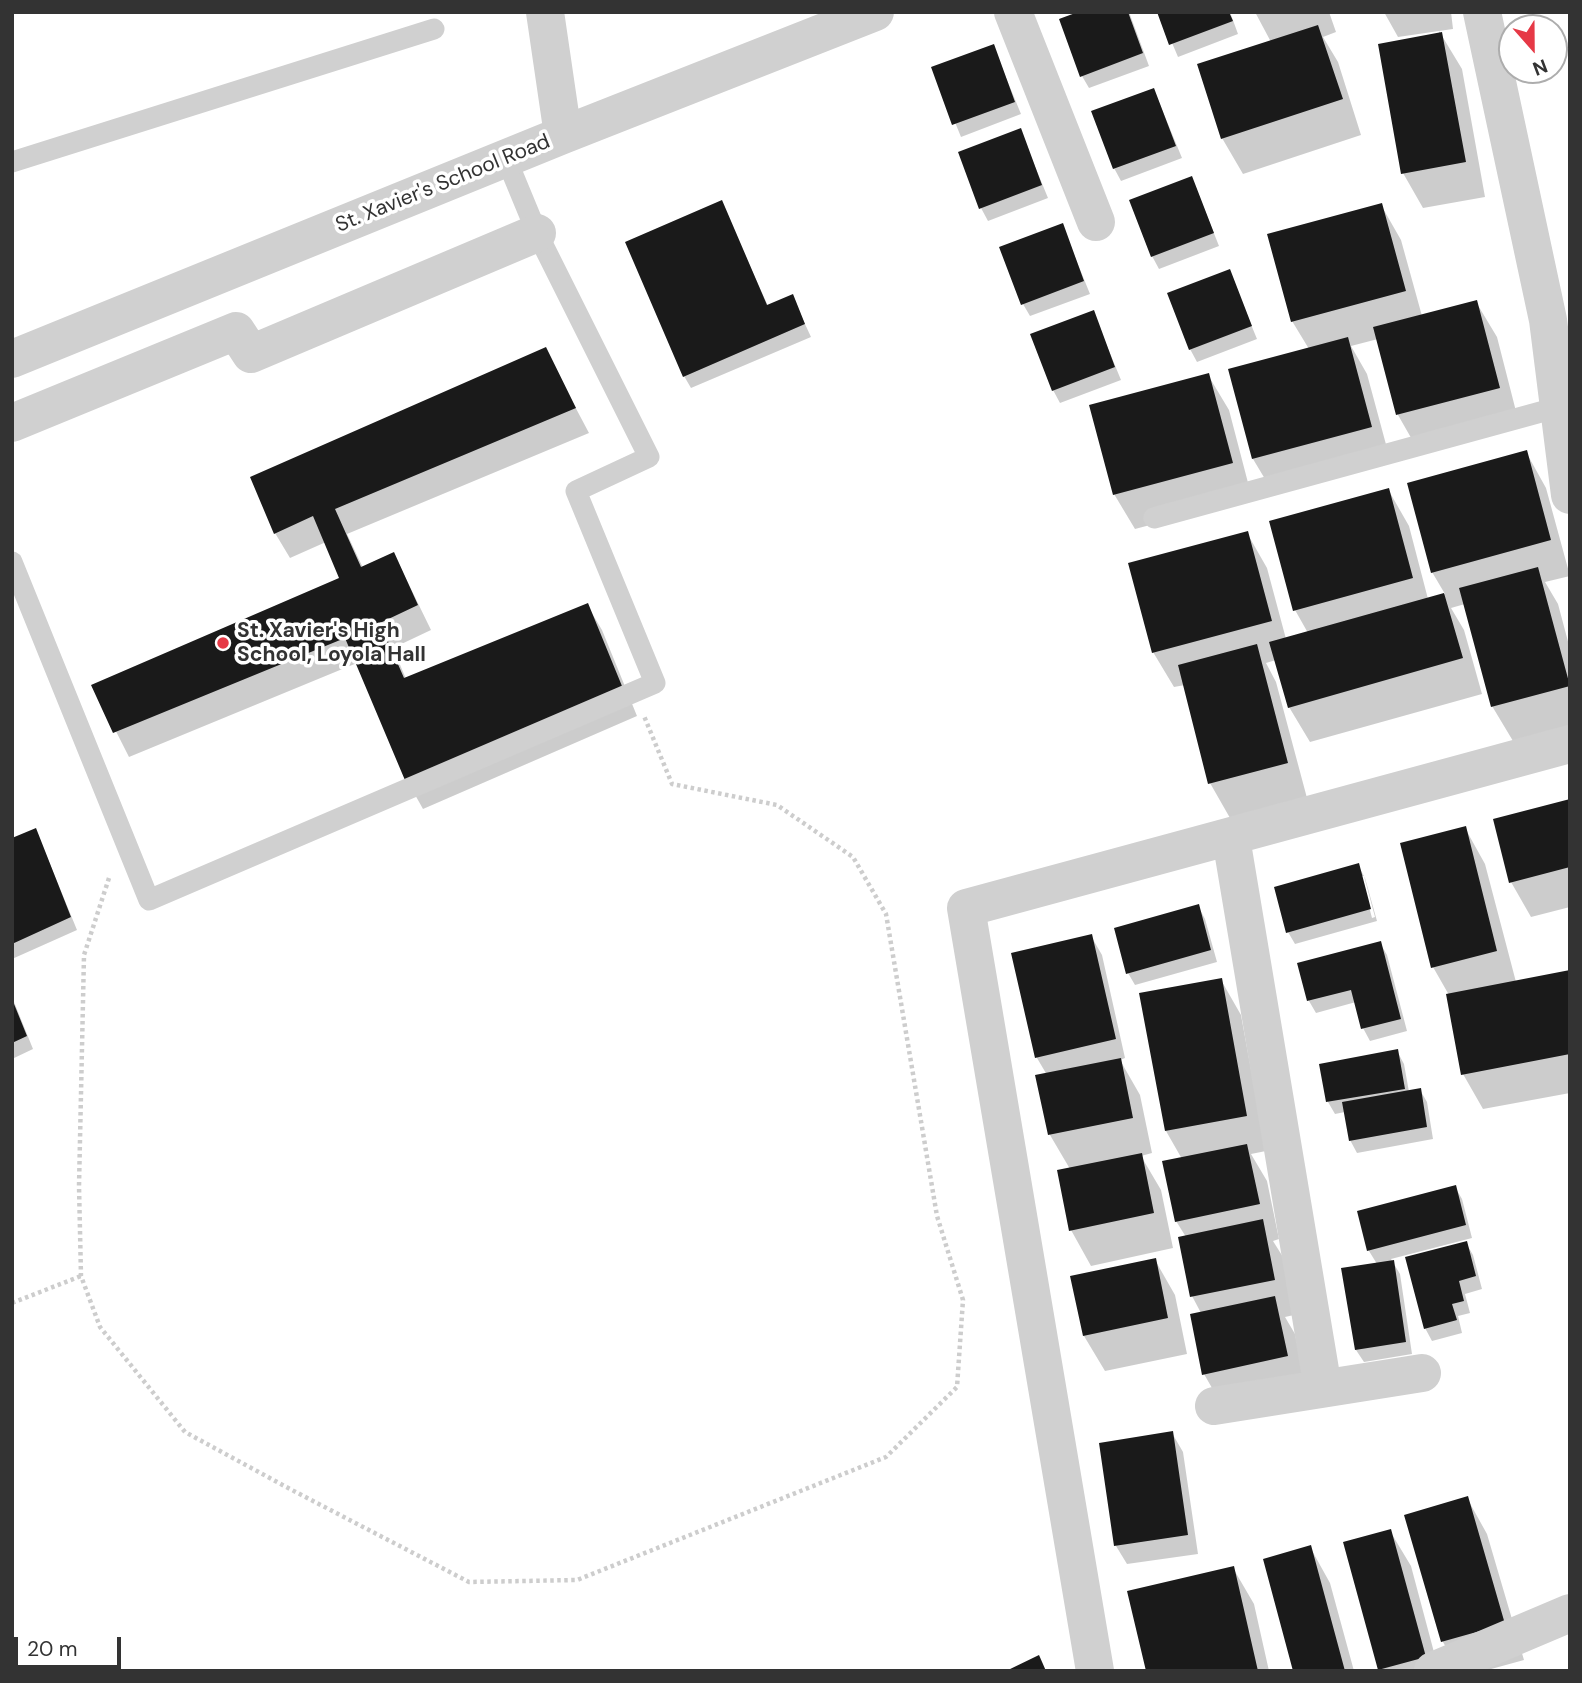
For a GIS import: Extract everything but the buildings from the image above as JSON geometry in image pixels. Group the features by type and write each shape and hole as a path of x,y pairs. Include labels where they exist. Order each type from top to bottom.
{"street":[{"path":"545,12 563,135"},
{"name":"St. Xavier's School Road","path":"12,359 563,135 876,12"},
{"path":"1013,12 1096,222"},
{"path":"1482,12 1564,405 1570,495"},
{"path":"12,423 236,331 251,354 537,233"},
{"path":"1095,1671 966,908 1570,744"},
{"path":"1231,838 1323,1388"},
{"path":"1214,1406 1422,1373"},
{"path":"1446,1668 1570,1613"}],"lane":[{"path":"12,162 434,29"},
{"path":"12,562 149,900 655,683 576,491 649,457 537,233 506,158"},
{"path":"1154,518 1564,405"}],"path":[{"path":"123,836 84,955 79,1185 81,1276 100,1327 185,1432 470,1582 577,1580 886,1457 957,1387 963,1300 937,1216 886,914 853,857 778,805 672,784 635,692"},
{"path":"12,1303 81,1276"}],"place":[{"name":"St. Xavier's High School, Loyola Hall","path":"223,643"}]}
